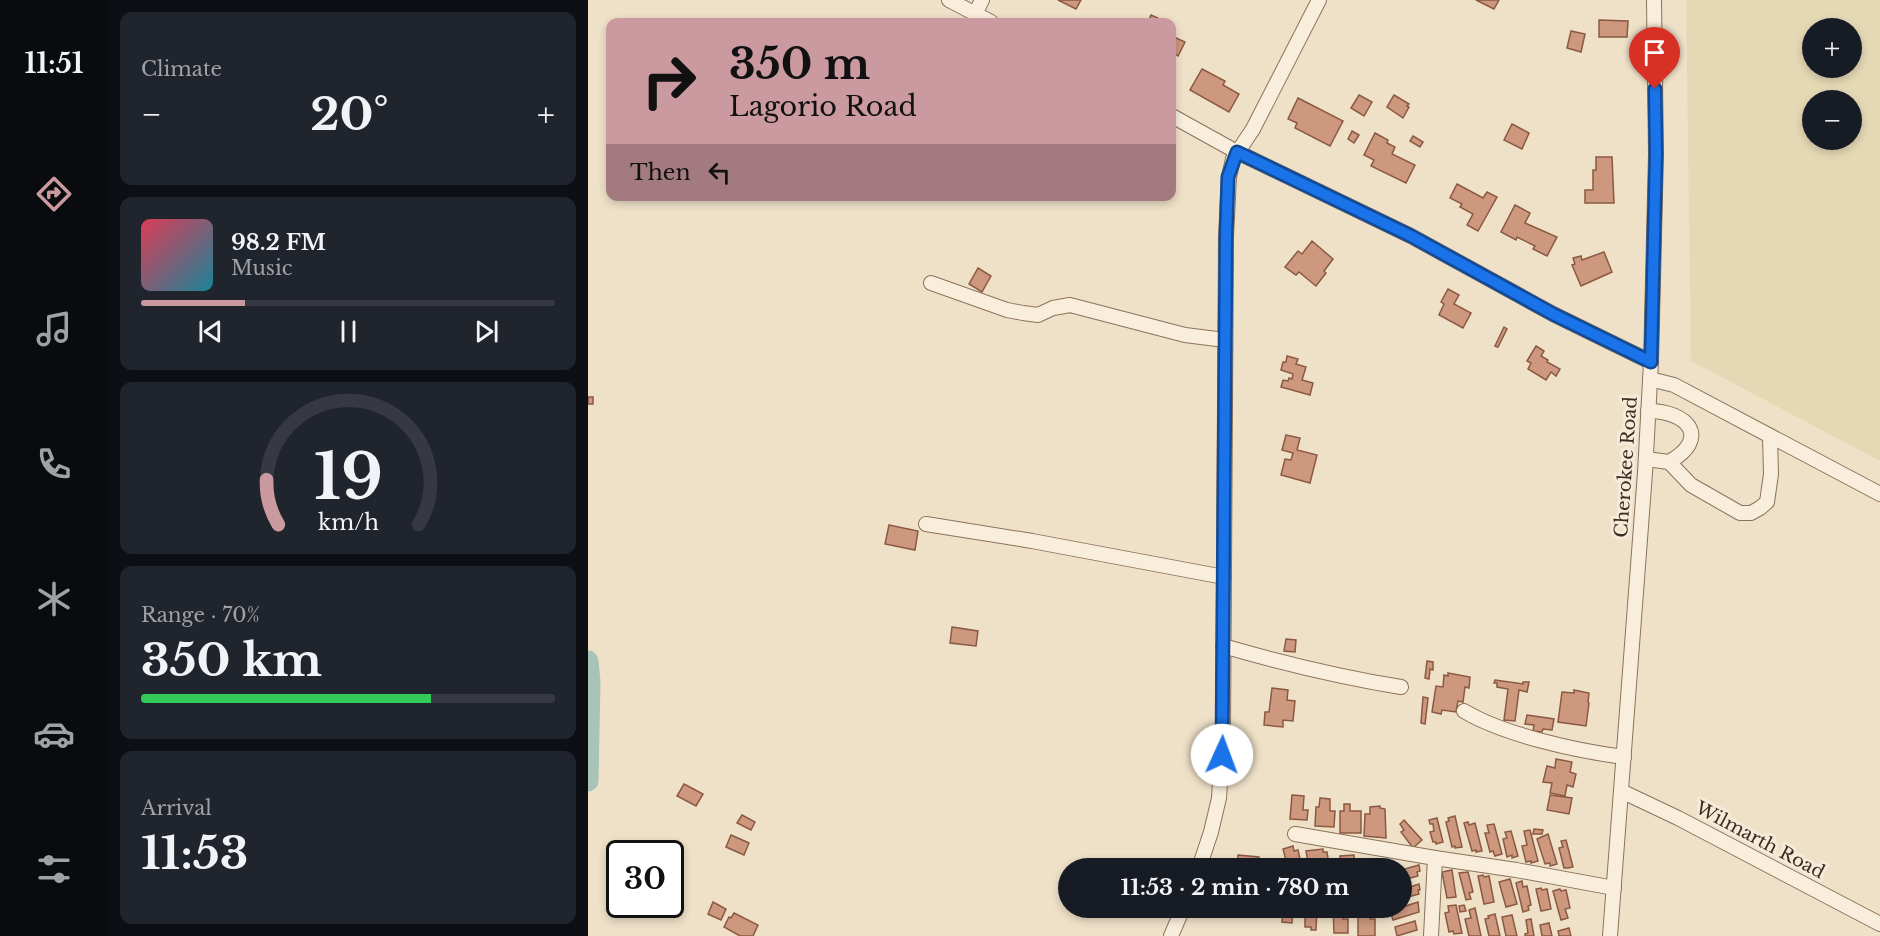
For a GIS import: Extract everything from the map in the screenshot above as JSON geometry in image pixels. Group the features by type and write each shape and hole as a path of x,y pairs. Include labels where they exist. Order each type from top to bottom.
{"street":[{"path":"949,0 983,18"},
{"path":"975,14 982,0"},
{"path":"1202,858 1219,798 1223,734 1228,177 1237,152 1253,129 1319,0"},
{"name":"Cherokee Road","path":"1610,936 1646,459 1651,362 1656,154 1654,0"},
{"path":"1176,119 1237,152 1411,236 1553,314 1651,362"},
{"path":"931,283 1007,310 1038,315 1053,308 1070,305 1185,335 1225,340"},
{"path":"1650,379 1674,385 1880,494"},
{"path":"1648,411 1663,411 1679,416 1688,424 1691,436 1689,446 1682,454 1669,462"},
{"path":"1646,459 1669,462 1691,485 1740,513 1751,513 1767,502 1772,474 1770,436"},
{"path":"926,524 1224,576"},
{"path":"1223,646 1342,677 1401,687"},
{"path":"1464,711 1478,719 1547,741 1624,757"},
{"name":"Wilmarth Road","path":"1621,791 1678,818 1880,924"},
{"path":"1295,834 1614,888"},
{"path":"1431,936 1435,858"},
{"path":"1171,936 1179,918"}],"shaded area":[{"path":"1686,0 1880,0 1880,461 1691,361"}],"building":[{"path":"1058,0 1081,0 1076,9"},
{"path":"1476,0 1499,0 1494,9"},
{"path":"1599,20 1628,21 1627,37 1599,37"},
{"path":"1571,31 1585,34 1581,52 1567,48"},
{"path":"1176,38 1185,42 1178,56 1176,55"},
{"path":"1202,69 1225,81 1223,85 1239,94 1229,112 1190,90"},
{"path":"1359,95 1372,102 1364,116 1351,108"},
{"path":"1394,95 1409,104 1403,118 1387,107"},
{"path":"1298,98 1343,121 1330,146 1295,128 1297,123 1288,119"},
{"path":"1512,124 1529,133 1522,149 1504,140"},
{"path":"1352,131 1359,135 1354,143 1348,139"},
{"path":"1375,133 1395,147 1392,154 1415,165 1406,183 1371,166 1374,160 1364,155"},
{"path":"1413,136 1423,142 1420,147 1410,141"},
{"path":"1596,157 1612,157 1614,203 1585,203 1585,190 1593,190 1593,170 1596,170"},
{"path":"1457,184 1483,198 1487,192 1497,197 1478,231 1467,225 1473,214 1460,207 1462,204 1450,198"},
{"path":"1515,205 1530,213 1525,223 1557,237 1547,256 1533,249 1535,246 1501,232"},
{"path":"1312,241 1333,259 1316,286 1299,272 1296,275 1285,267 1298,251 1302,254"},
{"path":"1604,252 1612,272 1581,286 1572,265 1575,264 1573,258 1581,256 1582,260"},
{"path":"978,268 991,276 982,292 969,284"},
{"path":"1448,289 1459,295 1454,304 1471,313 1463,328 1439,315 1444,304 1441,302"},
{"path":"1504,327 1507,329 1498,347 1495,346"},
{"path":"1536,346 1544,351 1541,356 1548,360 1547,362 1560,369 1556,376 1551,372 1546,380 1528,369 1531,363 1527,361"},
{"path":"1287,356 1298,359 1296,364 1306,367 1302,380 1313,383 1310,395 1281,387 1283,380 1292,379 1293,374 1281,370"},
{"path":"588,397 593,397 593,404 588,404"},
{"path":"1286,435 1300,438 1297,450 1317,455 1310,483 1281,475 1285,459 1291,460 1293,453 1282,450"},
{"path":"889,525 918,531 915,550 885,544"},
{"path":"952,627 978,631 976,646 950,643"},
{"path":"1286,639 1296,640 1295,652 1284,651"},
{"path":"1427,661 1433,662 1433,670 1430,669 1429,679 1425,678"},
{"path":"1448,673 1470,677 1469,688 1465,687 1463,702 1458,701 1456,712 1442,710 1441,714 1432,712 1436,686 1443,687 1444,675 1448,676"},
{"path":"1495,680 1523,684 1523,682 1529,682 1527,692 1519,690 1515,721 1504,720 1508,689 1497,687"},
{"path":"1272,688 1288,690 1287,700 1295,701 1293,721 1283,720 1283,727 1264,725 1265,712 1269,712"},
{"path":"1574,690 1589,693 1586,726 1558,722 1562,692 1574,693"},
{"path":"1423,697 1428,698 1425,724 1421,723"},
{"path":"1527,715 1554,719 1552,730 1533,731 1534,725 1525,724"},
{"path":"1556,759 1572,762 1570,772 1576,774 1573,787 1567,785 1565,796 1550,793 1552,783 1543,782 1547,766 1555,768"},
{"path":"684,784 703,794 696,806 677,796"},
{"path":"1292,795 1304,796 1303,810 1308,810 1307,820 1290,819"},
{"path":"1550,795 1572,798 1569,814 1547,810"},
{"path":"1320,798 1330,799 1330,811 1335,811 1334,827 1315,826 1316,807 1319,807"},
{"path":"1344,804 1350,804 1350,811 1361,811 1361,833 1340,833 1340,811 1344,811"},
{"path":"1380,806 1385,809 1386,838 1364,836 1365,814 1370,814 1370,807"},
{"path":"742,815 755,822 751,830 737,823"},
{"path":"1455,816 1462,847 1455,848 1455,846 1452,847 1446,822 1449,821 1448,818"},
{"path":"1437,818 1443,842 1436,844 1430,832 1434,831 1433,824 1430,824 1429,820"},
{"path":"1404,820 1422,840 1413,848 1401,832 1404,830 1400,824"},
{"path":"1468,822 1469,825 1475,823 1482,851 1472,851 1464,823"},
{"path":"1494,824 1502,854 1495,856 1493,851 1490,852 1485,833 1489,833 1487,825"},
{"path":"1534,829 1543,830 1542,834 1533,834"},
{"path":"1530,830 1538,861 1531,863 1531,861 1526,862 1522,846 1527,845 1524,831"},
{"path":"1511,831 1518,856 1512,858 1512,855 1507,857 1503,839 1507,838 1505,832"},
{"path":"1548,834 1557,864 1550,866 1550,863 1545,864 1537,839"},
{"path":"731,835 749,843 744,855 726,847"},
{"path":"1566,840 1573,867 1564,868 1559,848 1563,847 1561,841"},
{"path":"1293,846 1294,851 1298,850 1300,858 1285,858 1283,849"},
{"path":"1323,849 1323,852 1327,852 1328,858 1307,858 1306,851"},
{"path":"1238,855 1259,857 1259,858 1238,858"},
{"path":"1354,855 1354,858 1340,858 1340,856"},
{"path":"1419,865 1418,876 1412,878 1412,867"},
{"path":"1452,870 1456,897 1447,898 1442,872"},
{"path":"1468,872 1473,892 1469,893 1471,899 1466,900 1459,873"},
{"path":"1483,875 1484,877 1489,876 1494,902 1484,904 1478,876"},
{"path":"1510,879 1517,904 1506,907 1499,882"},
{"path":"1522,881 1523,887 1527,886 1531,905 1528,906 1529,910 1523,912 1516,883"},
{"path":"1419,884 1419,894 1412,896 1412,886"},
{"path":"1541,888 1542,890 1547,889 1551,909 1541,911 1536,889"},
{"path":"1560,889 1561,891 1566,890 1570,908 1565,909 1568,918 1561,920 1553,891"},
{"path":"713,902 726,909 721,920 708,914"},
{"path":"1418,902 1419,912 1412,914 1412,904"},
{"path":"1456,905 1462,933 1454,934 1453,931 1449,932 1445,913 1449,912 1448,906"},
{"path":"1464,905 1466,911 1460,912 1459,906"},
{"path":"1475,908 1481,936 1469,936 1465,919 1471,918 1469,910"},
{"path":"734,913 758,925 753,936 740,936 724,927"},
{"path":"1495,914 1500,936 1489,936 1485,919"},
{"path":"1512,915 1517,936 1506,936 1502,917"},
{"path":"1282,918 1292,918 1292,923 1282,922"},
{"path":"1305,918 1317,918 1316,930 1305,927"},
{"path":"1333,918 1348,919 1348,933 1334,933"},
{"path":"1358,918 1375,919 1375,936 1358,936"},
{"path":"1531,919 1534,936 1525,936 1528,933 1526,920"},
{"path":"1415,921 1417,930 1397,936 1395,927"},
{"path":"1549,923 1552,936 1542,936 1540,925"},
{"path":"1569,928 1571,936 1559,936 1558,931"}],"waterway":[{"path":"588,661 590,682 588,781"}],"route":[{"path":"1222,755 1226,237 1228,177 1237,152 1411,236 1553,314 1651,362 1656,154 1655,89"}]}
